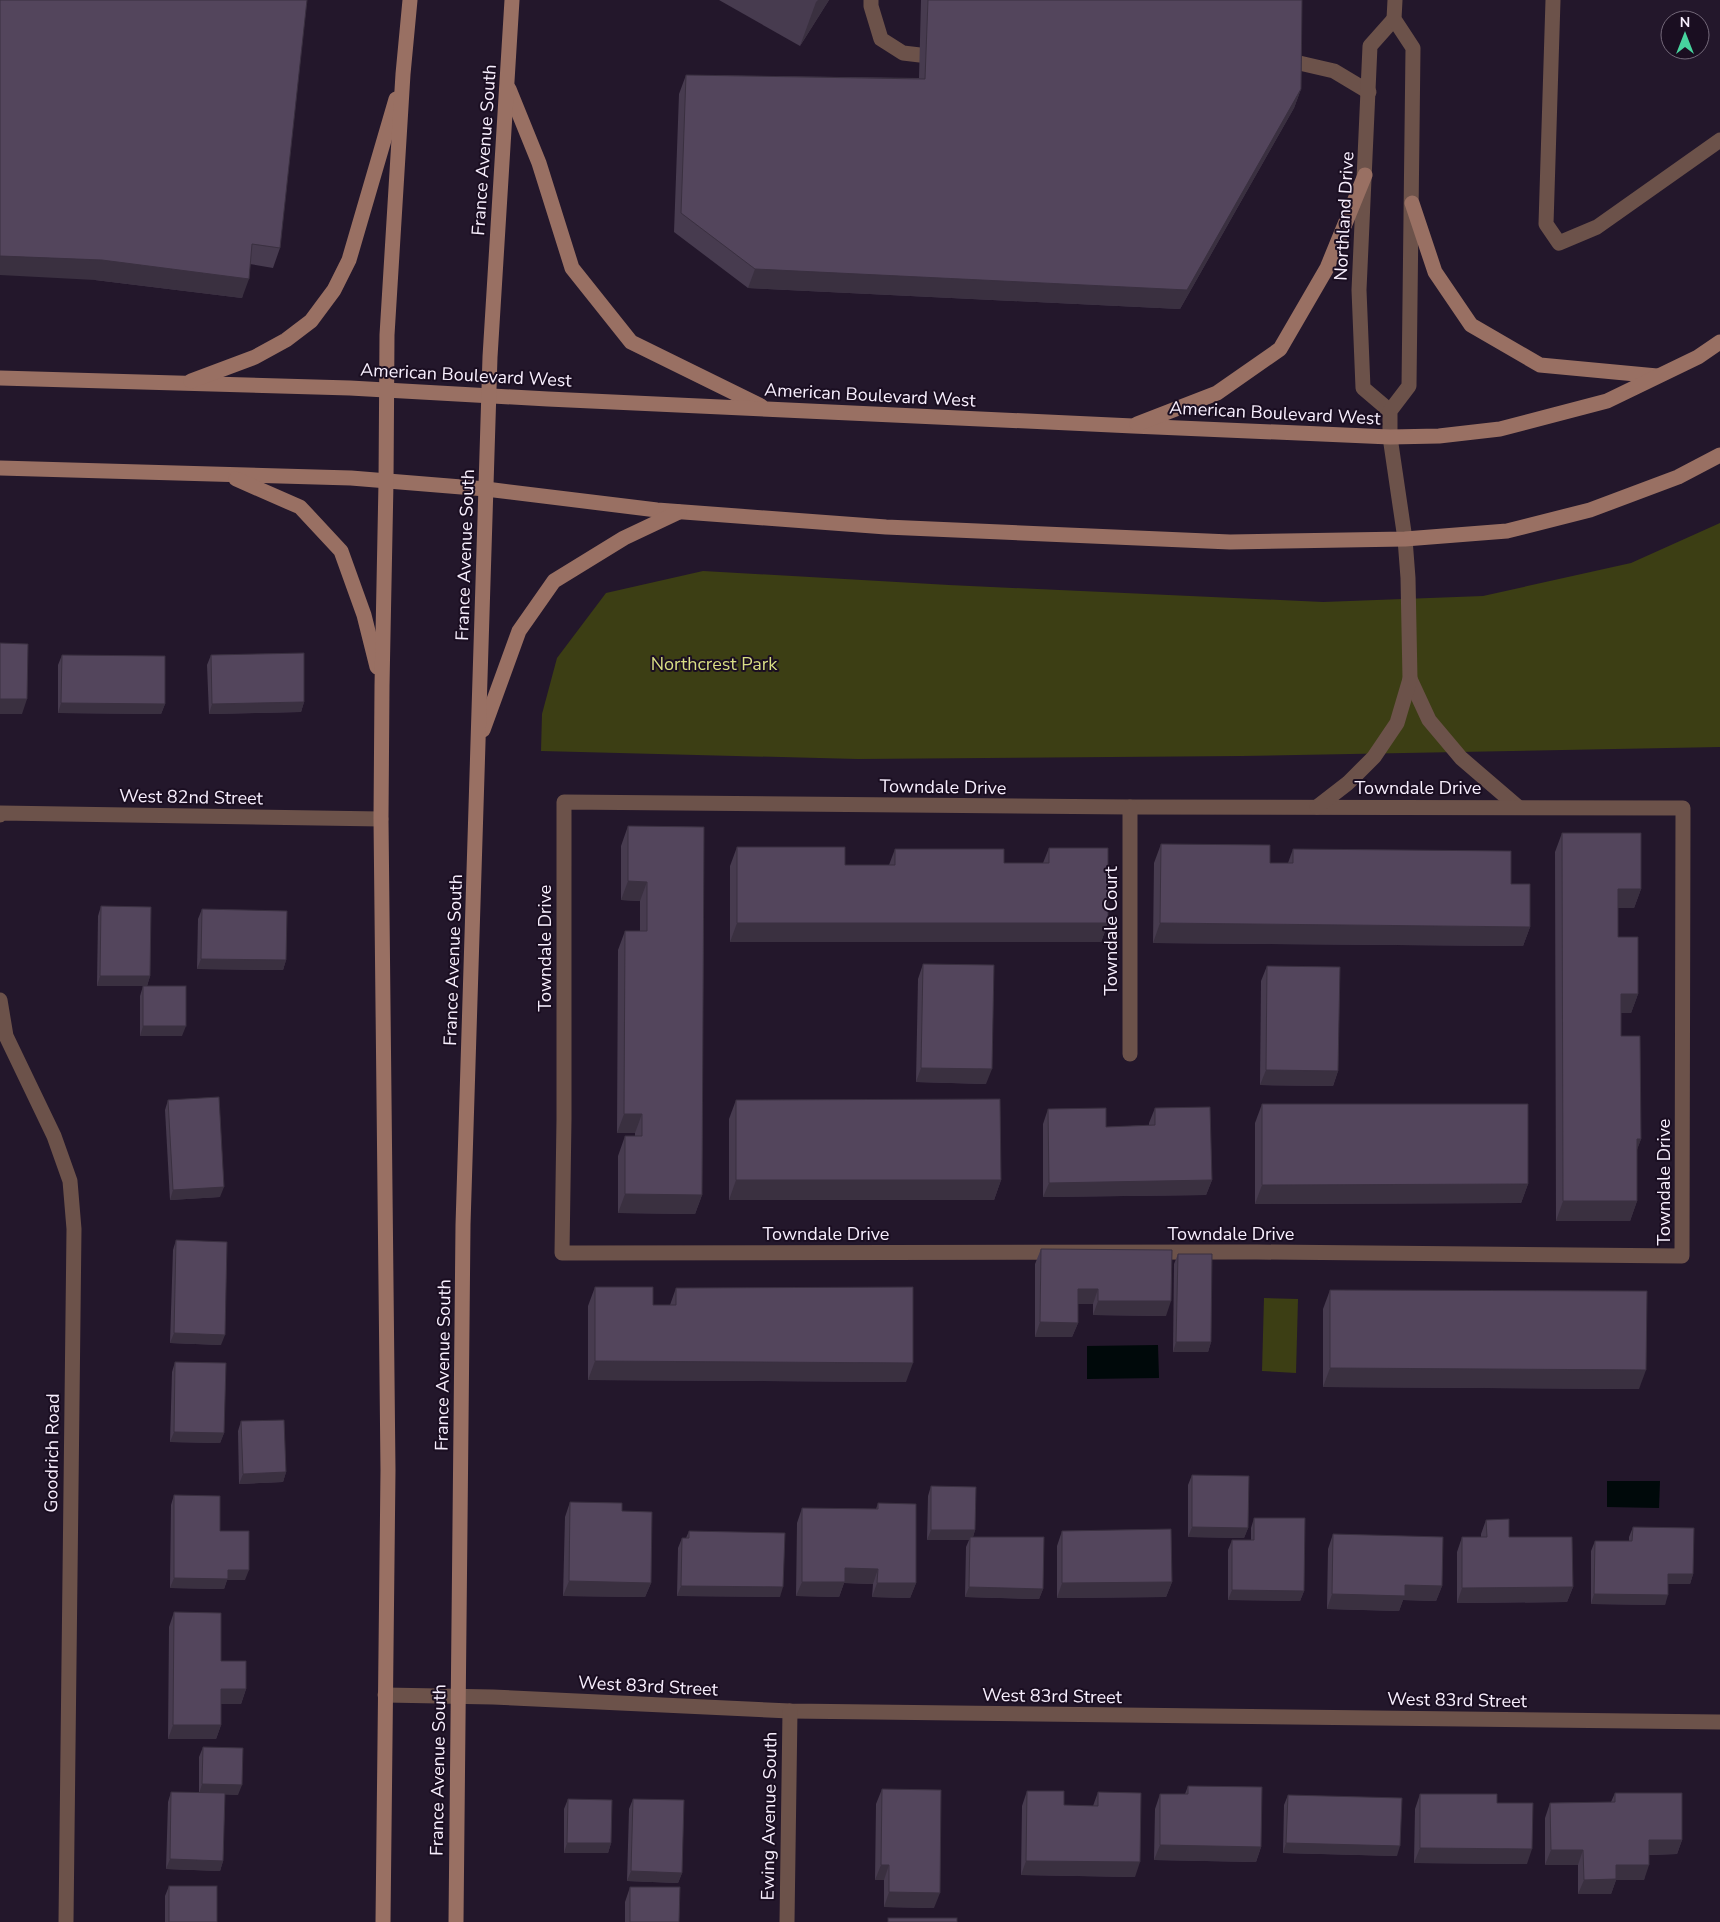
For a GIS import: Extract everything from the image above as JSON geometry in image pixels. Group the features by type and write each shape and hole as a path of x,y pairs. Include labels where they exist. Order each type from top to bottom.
{"main road":[{"path":"383,1922 388,1470 381,819 382,686 387,334 403,74 410,0"},
{"name":"France Avenue South","path":"456,1922 463,1225 489,396 512,0"},
{"path":"184,383 255,357 286,340 311,321 334,290 349,260 403,74"},
{"path":"507,86 539,163 572,268 631,342 767,409"},
{"path":"1132,426 1217,393 1280,349 1327,268 1365,175"},
{"path":"1412,203 1435,272 1470,325 1540,365 1658,376"},
{"name":"American Boulevard West","path":"0,378 387,389 489,396 1132,426 1390,437 1439,436 1500,429 1607,401 1698,357 1720,342"},
{"path":"0,468 342,478 486,489 680,512 886,527 1230,542 1405,539 1507,531 1590,510 1678,477 1720,455"},
{"path":"227,475 300,507 342,551 364,615 382,686"},
{"path":"478,744 519,631 554,581 624,538 680,512"}],"street":[{"path":"871,0 881,39 903,53 920,55"},
{"path":"1396,0 1394,19 1413,48 1409,386 1390,411 1390,437 1405,539"},
{"path":"1553,0 1546,224 1559,243 1597,227 1720,140"},
{"name":"Northland Drive","path":"1390,411 1363,388 1359,290 1370,46 1394,19"},
{"path":"1295,62 1334,71 1369,92"},
{"name":"Towndale Drive","path":"1318,807 1348,783 1374,757 1397,723 1410,679 1408,578 1405,539"},
{"name":"Towndale Drive","path":"1410,679 1429,720 1461,758 1518,807"},
{"name":"Towndale Drive","path":"564,802 1130,807 1683,808 1682,1256 1267,1252 562,1253 564,802"},
{"name":"Towndale Court","path":"1130,807 1130,1054"},
{"name":"West 82nd Street","path":"0,814 381,819"},
{"name":"Goodrich Road","path":"0,1000 6,1036 54,1136 70,1181 74,1229 66,1922"},
{"name":"West 83rd Street","path":"385,1695 458,1696 790,1711 1720,1722"},
{"name":"Ewing Avenue South","path":"787,1922 790,1711"}],"green space":[{"name":"Northcrest Park","path":"1720,523 1720,747 1242,756 858,759 541,751 542,714 557,658 606,593 703,571 949,585 1323,602 1483,596 1631,563"},
{"path":"1264,1298 1298,1299 1296,1373 1262,1371"}],"shaded area":[{"path":"1158,1345 1159,1378 1087,1379 1087,1346"},
{"path":"1607,1481 1660,1481 1659,1508 1607,1507"}],"building":[{"path":"0,0 307,0 280,248 252,244 249,279 102,260 0,256"},
{"path":"928,0 1302,0 1301,89 1187,290 755,269 681,213 686,75 925,79"},
{"path":"0,643 28,644 27,699 0,699"},
{"path":"304,653 304,702 212,704 211,655"},
{"path":"62,655 165,656 165,704 61,703"},
{"path":"628,826 704,827 702,1195 625,1194 625,1136 642,1136 642,1114 624,1114 625,931 647,931 647,882 628,881"},
{"path":"1562,833 1641,833 1641,889 1618,889 1618,937 1638,937 1638,994 1621,994 1621,1036 1640,1036 1641,1139 1637,1139 1637,1201 1563,1201"},
{"path":"1161,844 1270,845 1270,863 1293,863 1293,849 1511,851 1511,884 1530,884 1530,927 1160,923"},
{"path":"737,847 845,847 845,865 895,865 895,849 1004,849 1004,863 1049,863 1049,848 1108,848 1108,923 737,923"},
{"path":"101,906 151,907 150,976 100,976"},
{"path":"202,909 287,911 286,960 201,959"},
{"path":"923,964 994,965 992,1069 921,1068"},
{"path":"1267,966 1340,967 1338,1071 1266,1070"},
{"path":"143,986 186,986 186,1026 143,1026"},
{"path":"219,1097 224,1187 173,1190 168,1100"},
{"path":"1000,1099 1001,1180 736,1180 736,1100"},
{"path":"1262,1104 1528,1104 1528,1184 1262,1185"},
{"path":"1210,1107 1212,1180 1049,1183 1048,1109 1106,1108 1106,1127 1155,1125 1155,1108"},
{"path":"176,1240 227,1242 225,1335 174,1333"},
{"path":"1041,1249 1172,1250 1171,1301 1098,1301 1098,1289 1078,1289 1078,1323 1040,1322"},
{"path":"1178,1254 1212,1254 1211,1342 1176,1342"},
{"path":"595,1287 653,1287 653,1305 676,1305 676,1288 913,1287 913,1363 595,1361"},
{"path":"1330,1290 1647,1291 1646,1370 1330,1368"},
{"path":"175,1362 226,1363 224,1433 174,1432"},
{"path":"284,1420 286,1472 243,1474 241,1421"},
{"path":"1192,1475 1249,1476 1248,1528 1192,1527"},
{"path":"931,1486 976,1487 975,1530 931,1530"},
{"path":"174,1495 220,1496 220,1531 249,1531 249,1570 228,1570 228,1579 174,1578"},
{"path":"570,1502 622,1503 622,1511 652,1512 651,1583 569,1581"},
{"path":"878,1503 916,1504 916,1583 877,1583 878,1569 845,1568 845,1582 802,1582 802,1508 878,1509"},
{"path":"1254,1518 1305,1518 1304,1591 1232,1590 1232,1540 1254,1540"},
{"path":"1509,1519 1509,1537 1572,1537 1573,1587 1462,1588 1462,1537 1487,1537 1486,1520"},
{"path":"1633,1527 1694,1528 1693,1574 1668,1574 1668,1595 1594,1594 1595,1541 1632,1541"},
{"path":"1171,1529 1172,1582 1062,1583 1062,1531"},
{"path":"689,1531 785,1533 783,1587 681,1586 682,1538 689,1538"},
{"path":"1333,1534 1443,1537 1442,1586 1405,1585 1405,1596 1332,1594"},
{"path":"970,1537 1044,1537 1043,1589 969,1587"},
{"path":"174,1612 221,1613 221,1661 246,1661 246,1689 221,1689 221,1725 173,1725"},
{"path":"203,1747 243,1748 242,1785 202,1784"},
{"path":"1188,1786 1262,1787 1261,1847 1160,1845 1160,1794 1188,1794"},
{"path":"882,1789 941,1790 940,1893 889,1892 889,1865 881,1865"},
{"path":"1027,1791 1064,1791 1064,1805 1098,1806 1098,1792 1141,1793 1140,1862 1026,1861"},
{"path":"171,1792 225,1793 223,1861 170,1859"},
{"path":"1615,1793 1682,1793 1682,1840 1649,1840 1649,1865 1616,1865 1616,1879 1584,1880 1583,1850 1551,1850 1550,1803 1615,1802"},
{"path":"1420,1794 1497,1794 1497,1803 1533,1803 1532,1849 1420,1848"},
{"path":"1288,1795 1402,1798 1400,1846 1286,1843"},
{"path":"568,1799 612,1800 611,1843 567,1843"},
{"path":"633,1799 684,1800 682,1873 631,1871"},
{"path":"169,1886 217,1886 217,1922 169,1922"},
{"path":"630,1887 680,1887 679,1922 630,1922"},
{"path":"888,1918 957,1918 957,1922 888,1922"}]}
